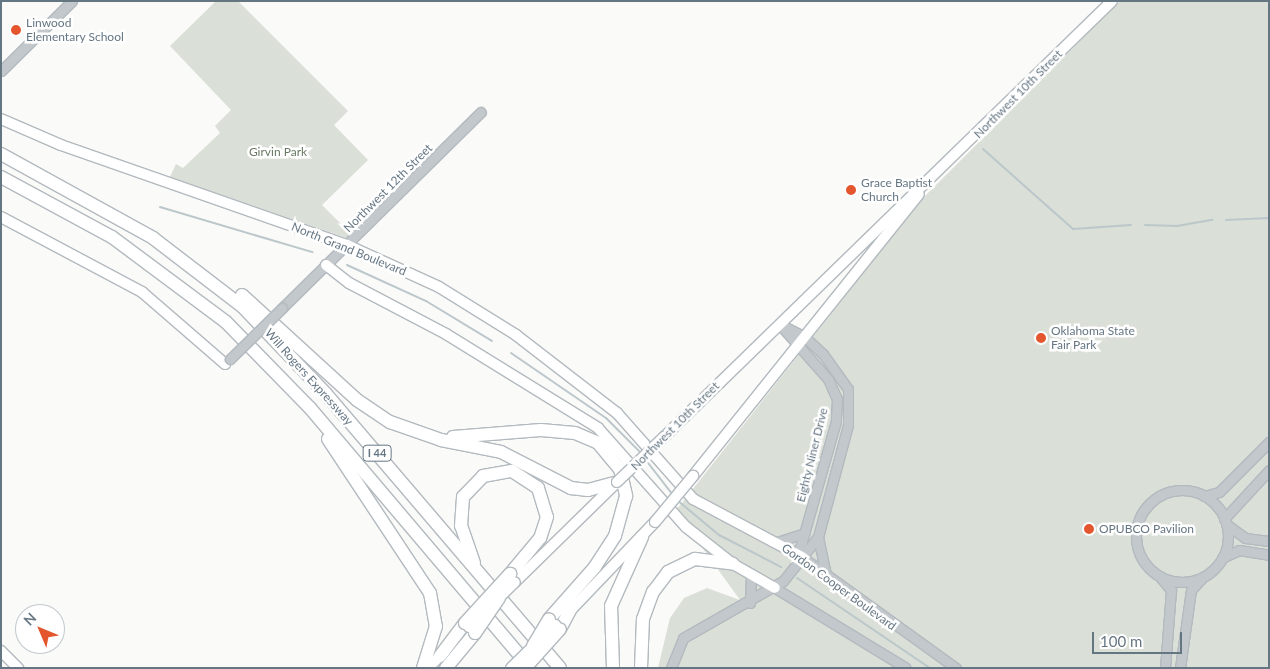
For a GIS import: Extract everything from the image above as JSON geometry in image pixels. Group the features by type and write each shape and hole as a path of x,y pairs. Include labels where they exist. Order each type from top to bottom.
{"highway":[{"name":"Will Rogers Expressway","path":"1,154 129,224 202,272 299,364 560,668"},
{"name":"Will Rogers Expressway","path":"1,177 112,238 184,286 260,353 310,408 530,668"},
{"path":"202,272 235,289 368,409 421,434 501,452 571,488 611,486"},
{"path":"310,408 430,593 436,626 423,668"},
{"path":"421,434 461,437 562,430 591,439 615,460 626,496 615,536 524,668"},
{"path":"443,662 512,578 540,538 546,517 538,488 512,472 482,476 463,497 461,526 476,570"},
{"path":"613,668 609,646 611,606 642,536"},
{"path":"641,668 643,619 653,592 668,572 695,558 734,564"},
{"path":"470,628 499,598"},
{"path":"533,646 570,610"}],"main road":[{"name":"Northwest 10th Street","path":"499,598 512,578 664,437 1112,1"},
{"name":"North Grand Boulevard","path":"1,119 61,145 347,245 439,287 516,335 617,413 672,477"},
{"name":"Northwest 10th Street","path":"570,610 655,522 924,186"},
{"path":"1,217 135,287 228,362"},
{"name":"North Grand Boulevard","path":"331,261 348,283 446,334 598,428 686,527 734,564"},
{"name":"Gordon Cooper Boulevard","path":"672,477 708,510 777,542 802,557"},
{"path":"734,564 775,588"},
{"path":"511,668 533,646"},
{"path":"1,651 18,668"},
{"path":"428,668 443,662"}],"street":[{"path":"1,71 72,1"},
{"name":"Northwest 12th Street","path":"228,362 481,112"},
{"name":"Eighty Niner Drive","path":"671,668 674,650 686,635 750,603 775,588 818,537 850,405 840,373 804,337 779,324"},
{"name":"Eighty Niner Drive","path":"779,324 796,347 828,378 837,410 806,533 802,557"},
{"path":"1165,668 1171,590 1137,548 1136,531 1143,512 1169,492 1204,496 1219,492 1269,442"},
{"path":"1220,560 1227,544 1225,522 1269,470"},
{"path":"1204,496 1225,522 1245,538 1269,541"},
{"path":"777,542 806,533"},
{"path":"818,537 826,576"},
{"path":"1180,668 1191,590 1220,560 1239,550 1269,555"},
{"name":"Gordon Cooper Boulevard","path":"802,557 956,668"},
{"path":"750,603 751,575"},
{"path":"1158,576 1183,582 1205,576"},
{"path":"775,588 906,668"}],"green space":[{"name":"Girvin Park","path":"216,1 238,1 348,111 334,125 368,160 322,205 351,234 347,238 170,177 176,164 183,168 220,133 215,126 231,110 170,46"},
{"name":"Oklahoma State Fair Park","path":"1120,1 1269,1 1269,668 658,668 670,618 684,598 707,588 740,600 701,546 670,518 920,201"}],"waterway":[{"path":"983,149 1073,229 1131,225"},
{"path":"160,207 312,252"},
{"path":"1226,220 1269,218"},
{"path":"1145,225 1177,226 1212,220"},
{"path":"347,265 426,301 492,341"},
{"path":"511,353 606,418 641,453"},
{"path":"645,459 673,495"},
{"path":"677,500 719,535 781,567"},
{"path":"797,578 930,668"}],"place":[{"name":"Linwood Elementary School","path":"16,30"},
{"name":"Grace Baptist Church","path":"851,190"},
{"name":"Oklahoma State Fair Park","path":"1041,338"},
{"name":"OPUBCO Pavilion","path":"1089,529"}]}
